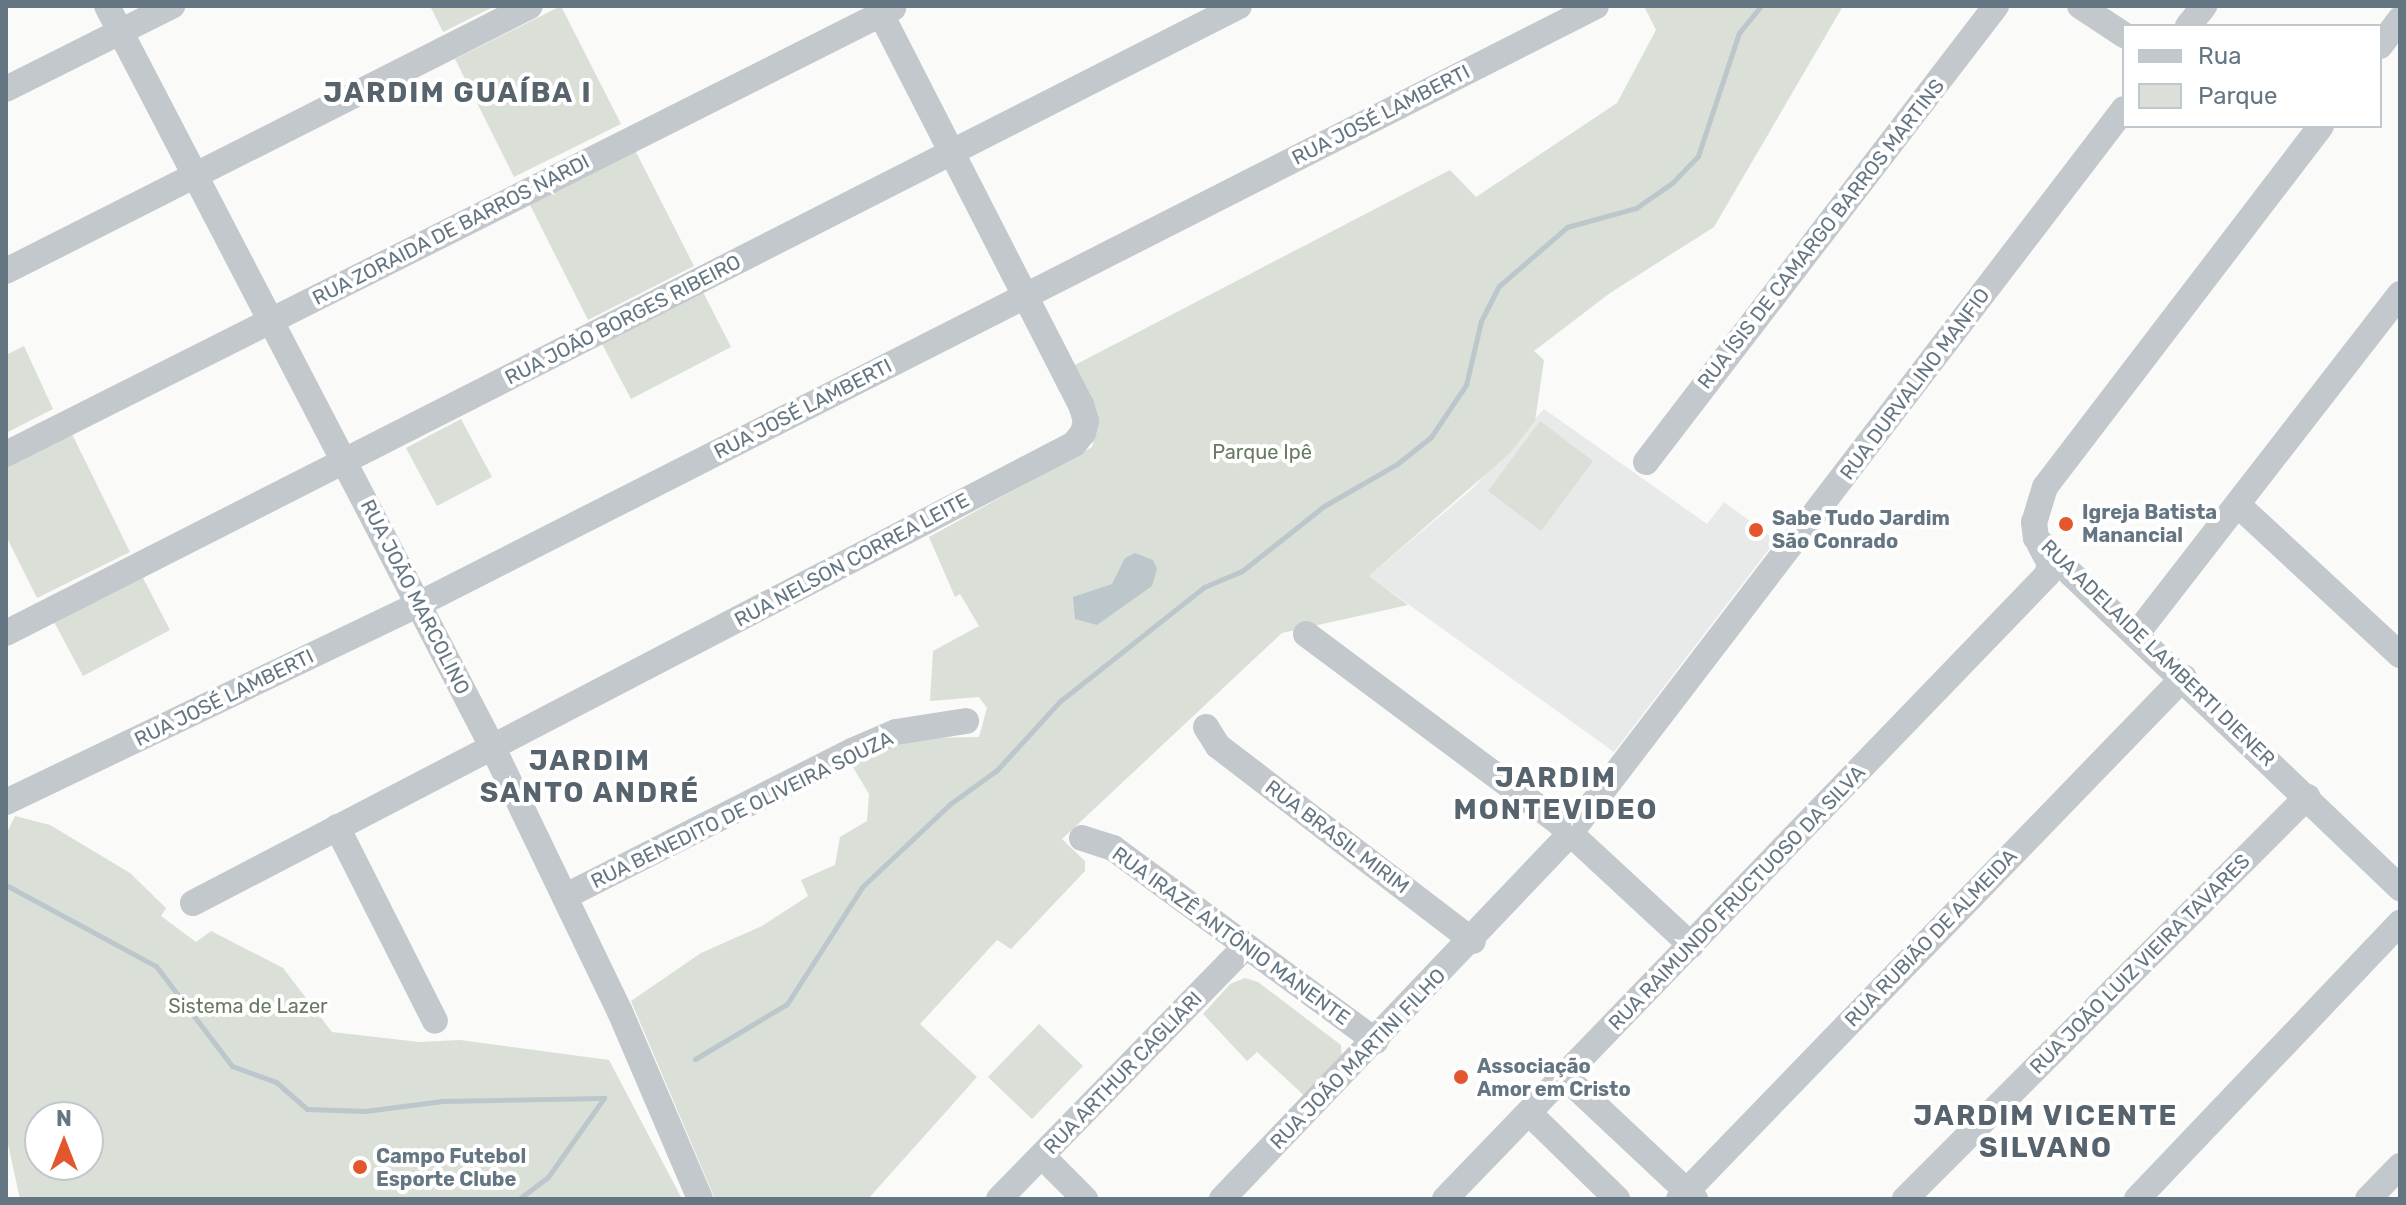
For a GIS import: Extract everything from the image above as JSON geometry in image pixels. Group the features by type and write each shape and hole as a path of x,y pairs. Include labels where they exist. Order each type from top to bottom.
{"street":[{"name":"RUA JOÃO MARCOLINO","path":"107,6 493,748 566,896 700,1199"},
{"path":"6,89 172,6"},
{"path":"6,271 530,6"},
{"name":"RUA JOÃO BORGES RIBEIRO","path":"6,633 1239,6"},
{"name":"RUA JOSÉ LAMBERTI","path":"6,802 419,604 1596,6"},
{"name":"RUA ÍSIS DE CAMARGO BARROS MARTINS","path":"1646,462 1996,6"},
{"path":"2080,6 2122,34"},
{"path":"2190,24 2204,6"},
{"name":"RUA NELSON CORREA LEITE","path":"193,903 1074,444 1086,421 1081,405 950,151 885,9"},
{"name":"RUA ZORAIDA DE BARROS NARDI","path":"6,454 885,9"},
{"path":"2382,43 2400,19"},
{"name":"RUA DURVALINO MANFIO","path":"1494,919 1568,836 2122,112"},
{"name":"RUA ADELAIDE LAMBERTI DIENER","path":"2319,128 2045,487 2037,501 2036,538 2138,632 2400,888"},
{"path":"2138,632 2400,294"},
{"path":"2238,505 2400,655"},
{"name":"RUA RAIMUNDO FRUCTUOSO DA SILVA","path":"2028,597 2050,570 2036,538"},
{"name":"RUA RAIMUNDO FRUCTUOSO DA SILVA","path":"1445,1199 2028,597 2045,582 2086,586"},
{"path":"1306,634 1557,821 1568,836 1691,945"},
{"name":"RUA RUBIÃO DE ALMEIDA","path":"1687,1196 2184,677"},
{"name":"RUA BENEDITO DE OLIVEIRA SOUZA","path":"566,896 852,751 896,732 966,721"},
{"name":"RUA BRASIL MIRIM","path":"1206,727 1218,746 1473,941"},
{"name":"RUA JOÃO LUIZ VIEIRA TAVARES","path":"1905,1199 2307,797"},
{"path":"337,827 435,1021"},
{"name":"RUA IRAZÊ ANTÔNIO MANENTE","path":"1082,838 1113,848 1376,1041"},
{"name":"RUA JOÃO MARTINI FILHO","path":"1222,1199 1494,919"},
{"path":"2137,1199 2400,923"},
{"name":"RUA ARTHUR CAGLIARI","path":"999,1199 1245,947"},
{"path":"1564,1076 1687,1196"},
{"path":"1529,1113 1617,1199"},
{"path":"1042,1156 1085,1199"},
{"path":"2371,1198 2400,1166"}],"shaded area":[{"path":"1544,409 1707,524 1724,502 1776,540 1614,752 1369,576 1472,489"},
{"path":"1135,553 1153,560 1157,569 1152,586 1097,625 1075,619 1073,597 1112,584 1125,558"}],"green space":[{"path":"430,6 495,6 443,32"},
{"path":"561,6 621,124 514,177 455,59"},
{"name":"Parque Ipê","path":"1644,6 1843,6 1714,227 1610,293 1534,351 1544,360 1535,421 1510,453 1369,576 1408,605 1282,633 1062,839 1085,861 1085,871 1011,949 997,940 920,1024 977,1077 868,1199 715,1199 631,1001 701,953 762,926 808,896 801,880 835,865 840,837 867,821 869,794 851,764 917,738 979,737 987,708 979,697 930,701 933,651 979,626 960,594 955,597 929,537 1092,447 1099,422 1073,366 1450,170 1476,197 1617,103 1656,30"},
{"path":"634,148 694,266 588,320 528,201"},
{"path":"703,292 731,347 631,399 602,344"},
{"path":"24,346 53,409 6,433 6,355"},
{"path":"461,419 492,477 437,506 406,448"},
{"path":"1540,421 1593,461 1541,531 1488,491"},
{"path":"71,432 130,552 37,598 6,536 6,464"},
{"path":"141,574 170,630 83,676 53,620"},
{"name":"Sistema de Lazer","path":"15,816 50,825 130,873 166,908 161,916 196,942 211,931 283,968 332,1032 419,1042 460,1040 609,1060 682,1199 20,1199 6,1135 6,834"},
{"path":"1245,978 1258,982 1341,1045 1342,1062 1309,1100 1257,1052 1247,1061 1203,1014 1230,984"},
{"path":"1039,1024 1083,1066 1032,1119 988,1077"}],"waterway":[{"path":"695,1059 787,1004 862,887 950,804 997,770 1059,702 1204,587 1242,571 1324,506 1397,464 1431,437 1466,385 1481,321 1499,286 1567,227 1636,208 1672,183 1698,156 1739,33 1761,6"},
{"path":"6,885 156,966 232,1066 276,1082 307,1109 365,1111 442,1101 604,1098"},
{"path":"519,1199 548,1177 604,1098"}],"place":[{"name":"Igreja Batista Manancial","path":"2066,524"},
{"name":"Sabe Tudo Jardim São Conrado","path":"1756,530"},
{"name":"Associação Amor em Cristo","path":"1461,1077"},
{"name":"Campo Futebol Esporte Clube","path":"360,1167"}],"district":[{"name":"JARDIM GUAÍBA I","path":"458,93"},
{"name":"JARDIM SANTO ANDRÉ","path":"590,777"},
{"name":"JARDIM MONTEVIDEO","path":"1556,794"},
{"name":"JARDIM VICENTE SILVANO","path":"2046,1132"}]}
